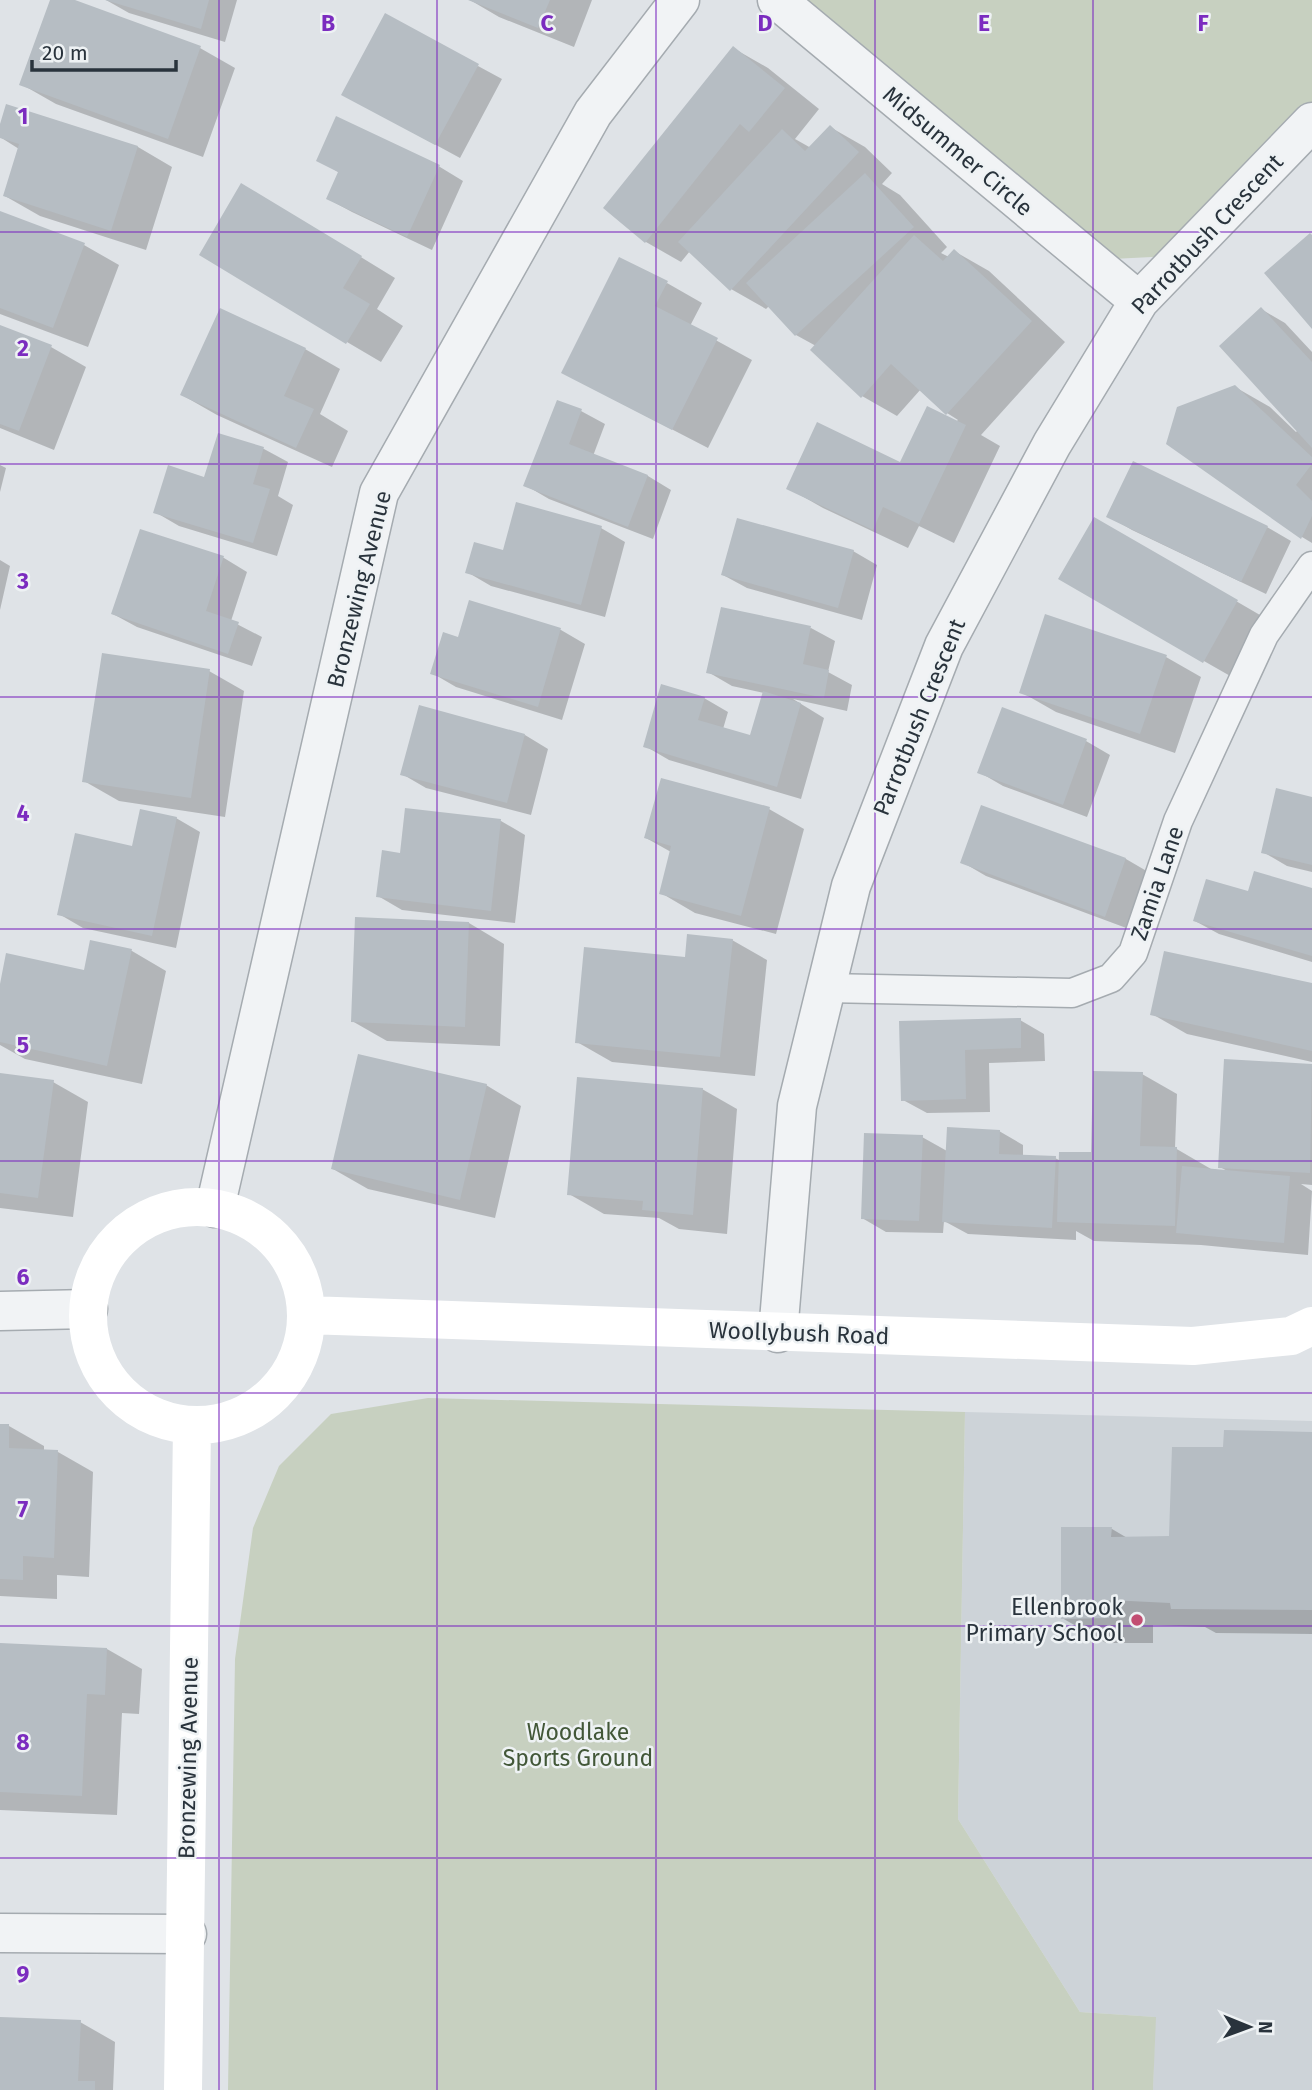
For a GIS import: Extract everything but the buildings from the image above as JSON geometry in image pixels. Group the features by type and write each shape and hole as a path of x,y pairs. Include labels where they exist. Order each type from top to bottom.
{"street":[{"name":"Bronzewing Avenue","path":"215,1208 379,493 593,113 680,0"},
{"name":"Midsummer Circle","path":"777,0 1139,301"},
{"name":"Parrotbush Crescent","path":"778,1333 797,1106 850,886 944,646 1052,444 1139,301 1312,122"},
{"path":"178,1208 215,1208 244,1216 269,1234 289,1256 302,1284 307,1315 301,1350 285,1382 260,1407 227,1422 192,1426 158,1419 128,1402 105,1376 90,1343 88,1309 96,1273 115,1242 144,1220 178,1208"},
{"path":"0,1311 88,1309"},
{"name":"Woollybush Road","path":"307,1315 1194,1346 1301,1331"},
{"name":"Bronzewing Avenue","path":"183,2090 192,1426"},
{"path":"0,1933 187,1934"}],"lane":[{"name":"Zamia Lane","path":"826,988 1072,993 1111,978 1133,953 1178,821 1264,635 1312,566"}],"shaded area":[{"name":"Ellenbrook Primary School","path":"965,1412 1312,1421 1312,2090 1153,2090 1155,2017 1080,2012 958,1819"}],"green space":[{"path":"800,0 1312,0 1312,110 1172,256 1112,259"},
{"name":"Woodlake Sports Ground","path":"428,1398 965,1412 958,1819 1080,2012 1156,2017 1153,2090 228,2090 235,1659 253,1528 279,1466 331,1414"}],"place":[{"name":"Ellenbrook Primary School","path":"1137,1620"}]}
